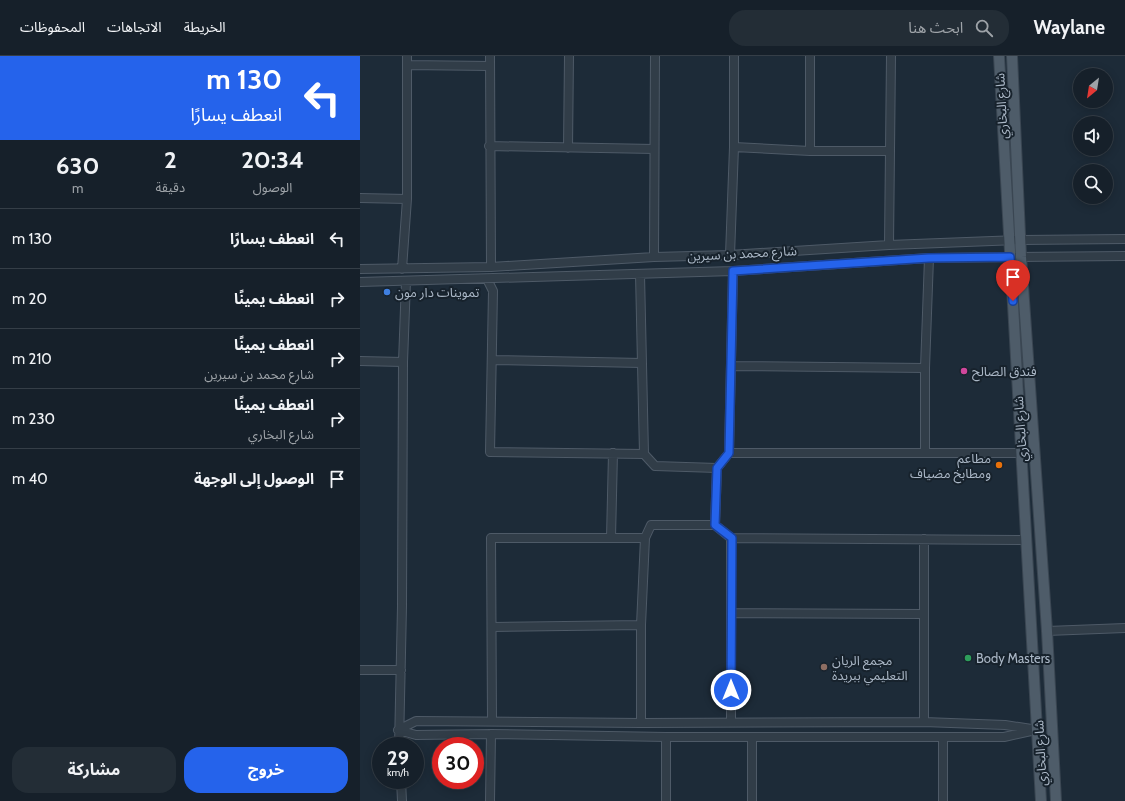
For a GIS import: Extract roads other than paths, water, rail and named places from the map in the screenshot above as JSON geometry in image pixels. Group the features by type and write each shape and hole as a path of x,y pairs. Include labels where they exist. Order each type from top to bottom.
{"main road":[{"name":"شارع البخاري","path":"999,56 1041,801"},
{"name":"شارع البخاري","path":"1012,56 1021,257 1047,630 1056,801"}],"street":[{"path":"402,269 406,199 407,56"},
{"path":"490,56 489,146 492,267"},
{"path":"568,148 569,56"},
{"path":"654,257 655,56"},
{"path":"730,255 734,147 734,56"},
{"path":"810,56 810,151"},
{"path":"889,245 891,56"},
{"path":"407,65 490,66"},
{"path":"489,146 654,149"},
{"path":"734,147 810,151 890,151"},
{"path":"360,198 406,199"},
{"name":"شارع محمد بن سيرين","path":"360,269 492,267 889,245 1021,240 1125,239"},
{"name":"شارع محمد بن سيرين","path":"360,282 733,271 929,258 1125,256"},
{"path":"925,453 925,368 929,258"},
{"path":"715,525 717,468 729,453 733,271"},
{"path":"640,274 644,454 655,466 717,468"},
{"path":"487,278 493,292 490,452 644,454"},
{"path":"398,737 401,670 403,362 406,281"},
{"path":"492,360 642,363"},
{"path":"360,361 403,362"},
{"path":"731,366 925,368"},
{"path":"729,453 1021,452"},
{"path":"611,538 613,453"},
{"path":"641,723 641,625 645,538 652,525 715,525 732,538 1027,540"},
{"path":"492,721 491,538 645,538"},
{"path":"731,721 732,538"},
{"path":"924,539 924,722"},
{"path":"731,613 923,614"},
{"path":"492,627 641,625"},
{"path":"1047,630 1125,628"},
{"path":"360,670 401,670"},
{"path":"398,730 416,721 641,723 731,721 924,722 1005,725 1038,730"},
{"path":"398,730 416,735 491,734 666,737 1004,737 1038,730"},
{"path":"490,801 491,734"},
{"path":"666,737 666,801"},
{"path":"752,737 752,801"},
{"path":"943,737 943,801"},
{"path":"401,789 402,801"}],"place":[{"name":"تموينات دار مون","path":"387,292"},
{"name":"فندق الصالح","path":"964,371"},
{"name":"مطاعم ومطابخ مضياف","path":"999,465"},
{"name":"Body Masters","path":"968,658"},
{"name":"مجمع الريان التعليمي ببريدة","path":"824,667"}]}
